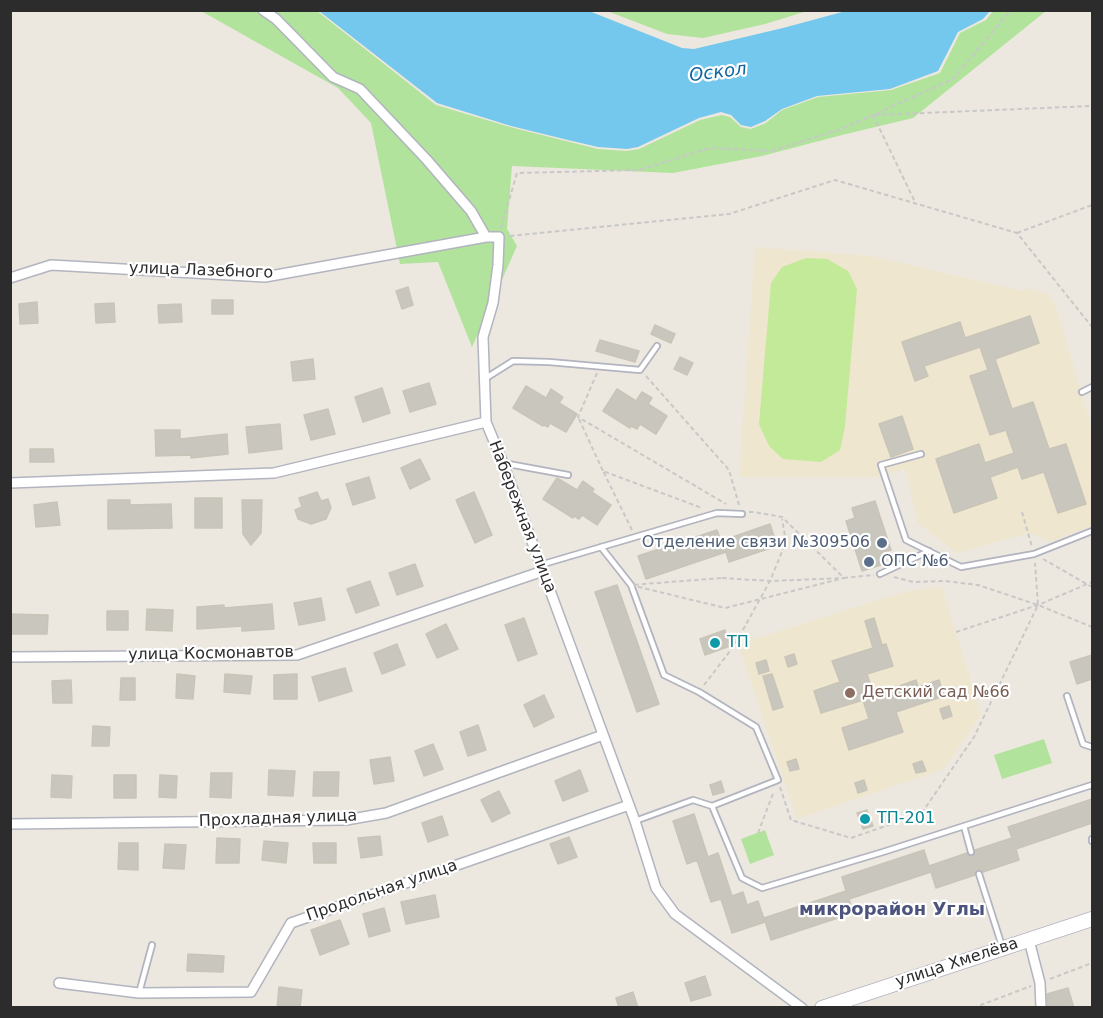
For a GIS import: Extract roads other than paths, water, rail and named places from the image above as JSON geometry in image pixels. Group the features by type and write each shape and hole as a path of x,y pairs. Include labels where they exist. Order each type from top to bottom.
{"main road":[{"name":"улица Хмелёва","path":"822,1008 1092,919"}],"street":[{"path":"263,10 276,19 333,77 360,88 463,202 486,237"},
{"name":"улица Лазебного","path":"10,278 51,266 265,277 486,237 499,237 493,303 483,337 483,379"},
{"path":"483,379 486,422"},
{"name":"Набережная улица","path":"10,483 274,474 486,422 635,821 656,888 675,914 802,1008"},
{"name":"улица Космонавтов","path":"10,657 297,655 541,568"},
{"name":"Прохладная улица","path":"10,824 356,818 386,813 603,735"},
{"name":"Продольная улица","path":"59,983 139,993 252,992 291,923 629,805"},
{"path":"1029,940 1040,983 1041,1008"}],"lane":[{"path":"483,379 513,362 640,369 657,346"},
{"path":"1082,392 1092,387"},
{"path":"921,454 881,465 906,540 962,567 1034,554 1092,531"},
{"path":"503,463 568,475"},
{"path":"541,568 601,547 717,513 742,513"},
{"path":"601,547 631,585 664,675 699,692 756,727 778,780 712,806 693,800 635,821"},
{"path":"880,574 928,551"},
{"path":"1067,696 1083,744 1092,747"},
{"path":"764,745 771,744"},
{"path":"712,806 742,878 762,888 1092,785"},
{"path":"963,826 972,852"},
{"path":"979,874 1003,949"},
{"path":"139,993 152,945"}],"water":[{"name":"Оскол","path":"319,11 589,11 682,48 694,49 846,11 990,11 983,19 958,32 938,71 890,89 817,96 782,109 765,121 751,127 741,125 731,115 721,112 699,118 638,147 627,149 598,147 568,140 511,126 437,103"}],"place":[{"name":"Отделение связи №309506","path":"882,543"},
{"name":"ОПС №6","path":"869,562"},
{"name":"ТП","path":"715,643"},
{"name":"Детский сад №66","path":"850,693"},
{"name":"ТП-201","path":"865,819"}],"district":[{"name":"микрорайон Углы","path":"892,910"}]}
